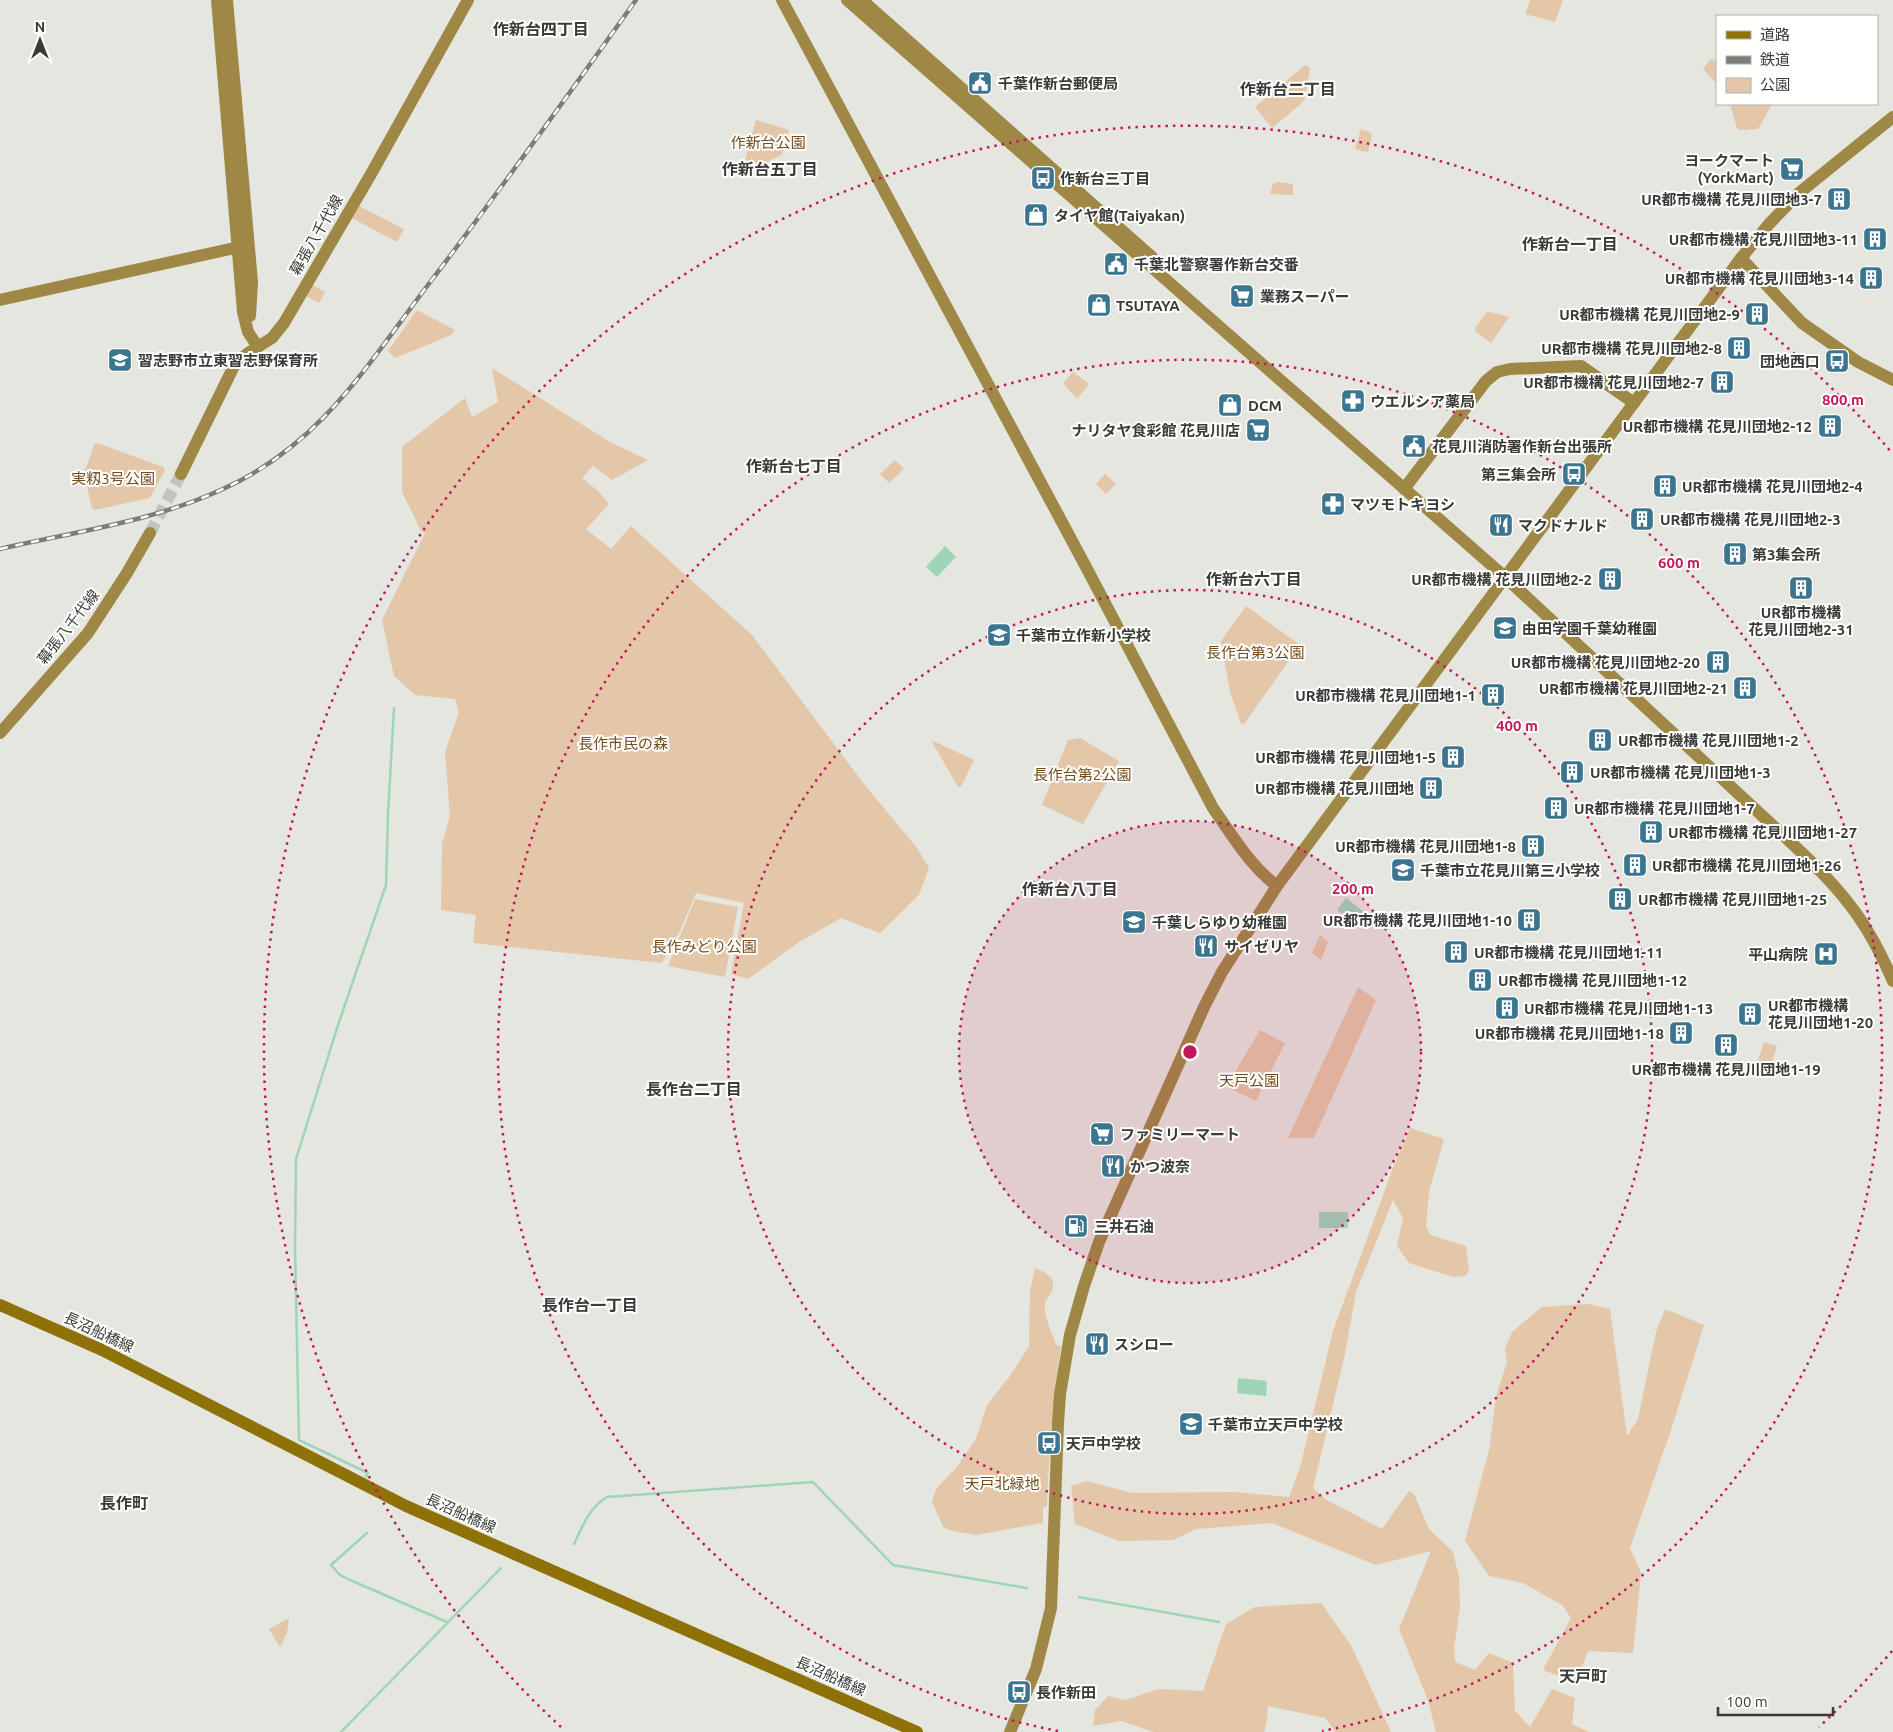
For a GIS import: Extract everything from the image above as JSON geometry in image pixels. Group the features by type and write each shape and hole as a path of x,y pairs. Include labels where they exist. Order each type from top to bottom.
{"main road":[{"name":"長沼船橋線","path":"0,1304 102,1350 406,1506 918,1732"}],"street":[{"path":"217,0 244,247"},
{"path":"227,0 244,247 244,320 251,338 258,347"},
{"name":"幕張八千代線","path":"181,474 234,366 239,360 272,338 284,323 371,174 468,0"},
{"path":"782,0 1214,808 1236,842 1276,886"},
{"path":"847,0 1505,577 1826,876 1859,917 1877,947 1893,981"},
{"path":"862,0 1170,272 1202,311"},
{"path":"1010,1732 1036,1669 1051,1608 1060,1394 1070,1335 1099,1242 1204,1007 1222,972 1276,886 1741,258 1769,224 1799,193 1893,117"},
{"path":"0,300 244,247"},
{"path":"1741,258 1802,323 1858,362 1893,380"},
{"path":"1404,490 1486,381 1497,372 1510,369 1581,366 1634,403"},
{"name":"幕張八千代線","path":"0,733 88,633 127,573 150,533"}],"green space":[{"path":"1530,0 1563,0 1555,22 1525,14"},
{"path":"1710,59 1716,62 1716,83 1703,69"},
{"path":"1305,65 1310,68 1305,98 1302,103 1272,128 1255,107"},
{"path":"1730,105 1771,105 1758,129 1740,130 1737,128"},
{"name":"作新台公園","path":"756,120 789,130 783,152 781,155 741,175"},
{"path":"1361,129 1370,132 1372,135 1368,152 1355,149"},
{"path":"1277,182 1293,184 1293,195 1270,194 1273,184"},
{"path":"359,206 404,229 397,242 352,218"},
{"path":"312,285 325,292 319,303 306,296"},
{"path":"417,310 455,330 451,335 395,358 388,351"},
{"path":"1490,312 1509,317 1491,343 1476,332 1475,328 1486,313"},
{"name":"長作市民の森","path":"492,368 610,442 648,460 612,480 593,466 582,478 598,491 609,504 586,529 611,549 631,526 752,635 864,784 917,848 929,868 919,895 880,933 841,918 799,942 748,979 731,974 744,903 696,893 680,931 662,963 473,943 476,915 441,910 442,844 450,816 445,752 459,712 455,699 415,695 394,676 382,620 425,533 421,531 402,492 402,447 465,398 472,417 498,402"},
{"path":"1073,372 1089,384 1077,399 1063,383"},
{"name":"実籾3号公園","path":"97,443 163,467 165,470 149,498 95,510 92,508 84,473 94,445"},
{"path":"895,460 904,469 889,483 880,474"},
{"path":"1105,474 1116,484 1106,494 1096,484"},
{"name":"長作台第3公園","path":"1246,606 1300,645 1244,724 1241,724 1230,692 1221,641"},
{"name":"長作台第2公園","path":"1080,738 1119,761 1083,824 1042,805 1068,740"},
{"path":"931,740 974,760 961,787 958,787"},
{"name":"長作みどり公園","path":"695,899 738,907 725,977 668,966"},
{"path":"1320,935 1328,942 1321,960 1312,953"},
{"path":"1358,987 1376,1000 1314,1138 1288,1138"},
{"name":"天戸公園","path":"1260,1030 1285,1043 1256,1101 1228,1088 1228,1084"},
{"path":"1764,1042 1777,1046 1771,1064 1758,1060"},
{"path":"1410,1128 1444,1139 1429,1192 1426,1225 1430,1235 1466,1246 1469,1271 1465,1276 1453,1277 1409,1263 1397,1246 1403,1218 1393,1200 1356,1292 1345,1354 1313,1488 1325,1499 1382,1529 1409,1491 1414,1494 1429,1529 1453,1552 1459,1577 1460,1608 1454,1648 1455,1662 1475,1670 1489,1653 1513,1663 1515,1711 1530,1727 1552,1689 1575,1698 1572,1724 1589,1732 1436,1732 1428,1700 1399,1629 1431,1551 1376,1565 1272,1523 1196,1529 1173,1540 1119,1541 1075,1524 1071,1486 1087,1481 1132,1493 1234,1492 1289,1497 1301,1464 1333,1331 1393,1168"},
{"name":"天戸北緑地","path":"1035,1268 1052,1279 1053,1288 1045,1303 1045,1314 1056,1345 1061,1346 1052,1426 1047,1506 1043,1508 1043,1523 976,1535 953,1531 943,1527 932,1502 936,1489 956,1468 976,1439 987,1405 1010,1376 1029,1346 1030,1291"},
{"path":"1588,1304 1610,1309 1627,1436 1638,1419 1656,1332 1665,1309 1704,1325 1671,1430 1630,1548 1641,1573 1633,1653 1588,1651 1576,1682 1543,1670 1571,1618 1562,1605 1523,1583 1489,1576 1465,1541 1489,1450 1496,1397 1507,1362 1505,1349 1512,1332 1542,1307"},
{"path":"98,1323 110,1332 105,1342 82,1332"},
{"path":"1321,1603 1352,1647 1391,1732 1336,1732 1325,1718 1268,1706 1264,1732 1154,1732 1121,1721 1093,1726 1095,1710 1108,1696 1126,1700 1158,1689 1203,1691 1226,1624 1255,1607"},
{"path":"289,1618 287,1633 280,1647 269,1629"}],"shaded area":[{"path":"945,546 956,557 937,577 926,567"},
{"path":"1346,898 1368,915 1359,927 1337,910"},
{"path":"1319,1212 1348,1212 1348,1228 1319,1228"},
{"path":"1238,1378 1267,1381 1266,1396 1237,1393"}],"waterway":[{"path":"366,1477 368,1473 299,1440 295,1248 296,1159 338,1025 386,885 394,708"},
{"path":"574,1544 591,1512 607,1497 813,1482 893,1565 1027,1588"},
{"path":"367,1533 331,1565 340,1575 350,1580 447,1622"},
{"path":"341,1732 501,1568"},
{"path":"1079,1597 1219,1622"}],"tunnel":[{"path":"150,533 181,474"}],"railway":[{"path":"0,549 114,525 171,509 225,488 259,470 290,448 317,424 364,371 509,176 636,0"}],"place":[{"name":"千葉作新台郵便局","path":"980,83"},
{"name":"ヨークマート (YorkMart)","path":"1792,169"},
{"name":"作新台三丁目","path":"1043,178"},
{"name":"UR都市機構 花見川団地3-7","path":"1839,199"},
{"name":"タイヤ館(Taiyakan)","path":"1036,215"},
{"name":"UR都市機構 花見川団地3-11","path":"1875,239"},
{"name":"千葉北警察署作新台交番","path":"1116,264"},
{"name":"UR都市機構 花見川団地3-14","path":"1871,278"},
{"name":"業務スーパー","path":"1242,296"},
{"name":"TSUTAYA","path":"1099,305"},
{"name":"UR都市機構 花見川団地2-9","path":"1757,314"},
{"name":"UR都市機構 花見川団地2-8","path":"1739,348"},
{"name":"習志野市立東習志野保育所","path":"120,360"},
{"name":"団地西口","path":"1837,361"},
{"name":"UR都市機構 花見川団地2-7","path":"1722,382"},
{"name":"ウエルシア薬局","path":"1353,401"},
{"name":"DCM","path":"1230,405"},
{"name":"UR都市機構 花見川団地2-12","path":"1830,426"},
{"name":"ナリタヤ食彩館 花見川店","path":"1258,430"},
{"name":"花見川消防署作新台出張所","path":"1414,446"},
{"name":"第三集会所","path":"1574,474"},
{"name":"UR都市機構 花見川団地2-4","path":"1665,486"},
{"name":"マツモトキヨシ","path":"1333,504"},
{"name":"UR都市機構 花見川団地2-3","path":"1642,519"},
{"name":"マクドナルド","path":"1501,525"},
{"name":"第3集会所","path":"1735,554"},
{"name":"UR都市機構 花見川団地2-2","path":"1610,579"},
{"name":"UR都市機構 花見川団地2-31","path":"1801,588"},
{"name":"由田学園千葉幼稚園","path":"1505,628"},
{"name":"千葉市立作新小学校","path":"999,635"},
{"name":"UR都市機構 花見川団地2-20","path":"1718,662"},
{"name":"UR都市機構 花見川団地2-21","path":"1745,688"},
{"name":"UR都市機構 花見川団地1-1","path":"1493,695"},
{"name":"UR都市機構 花見川団地1-2","path":"1600,740"},
{"name":"UR都市機構 花見川団地1-5","path":"1453,757"},
{"name":"UR都市機構 花見川団地1-3","path":"1572,772"},
{"name":"UR都市機構 花見川団地","path":"1431,788"},
{"name":"UR都市機構 花見川団地1-7","path":"1556,808"},
{"name":"UR都市機構 花見川団地1-27","path":"1651,832"},
{"name":"UR都市機構 花見川団地1-8","path":"1533,846"},
{"name":"UR都市機構 花見川団地1-26","path":"1635,865"},
{"name":"千葉市立花見川第三小学校","path":"1403,870"},
{"name":"UR都市機構 花見川団地1-25","path":"1620,899"},
{"name":"UR都市機構 花見川団地1-10","path":"1529,920"},
{"name":"千葉しらゆり幼稚園","path":"1134,922"},
{"name":"サイゼリヤ","path":"1206,946"},
{"name":"UR都市機構 花見川団地1-11","path":"1456,952"},
{"name":"平山病院","path":"1826,954"},
{"name":"UR都市機構 花見川団地1-12","path":"1480,980"},
{"name":"UR都市機構 花見川団地1-13","path":"1507,1008"},
{"name":"UR都市機構 花見川団地1-20","path":"1750,1014"},
{"name":"UR都市機構 花見川団地1-18","path":"1681,1033"},
{"name":"UR都市機構 花見川団地1-19","path":"1726,1045"},
{"name":"ファミリーマート","path":"1102,1134"},
{"name":"かつ波奈","path":"1113,1166"},
{"name":"三井石油","path":"1076,1226"},
{"name":"スシロー","path":"1097,1344"},
{"name":"千葉市立天戸中学校","path":"1191,1424"},
{"name":"天戸中学校","path":"1049,1443"},
{"name":"長作新田","path":"1019,1692"}],"district":[{"name":"作新台四丁目","path":"541,29"},
{"name":"作新台二丁目","path":"1288,89"},
{"name":"作新台五丁目","path":"770,169"},
{"name":"作新台一丁目","path":"1570,244"},
{"name":"作新台七丁目","path":"794,466"},
{"name":"作新台六丁目","path":"1254,579"},
{"name":"作新台八丁目","path":"1070,889"},
{"name":"長作台二丁目","path":"694,1089"},
{"name":"長作台一丁目","path":"590,1305"},
{"name":"長作町","path":"124,1503"},
{"name":"天戸町","path":"1583,1676"}]}
